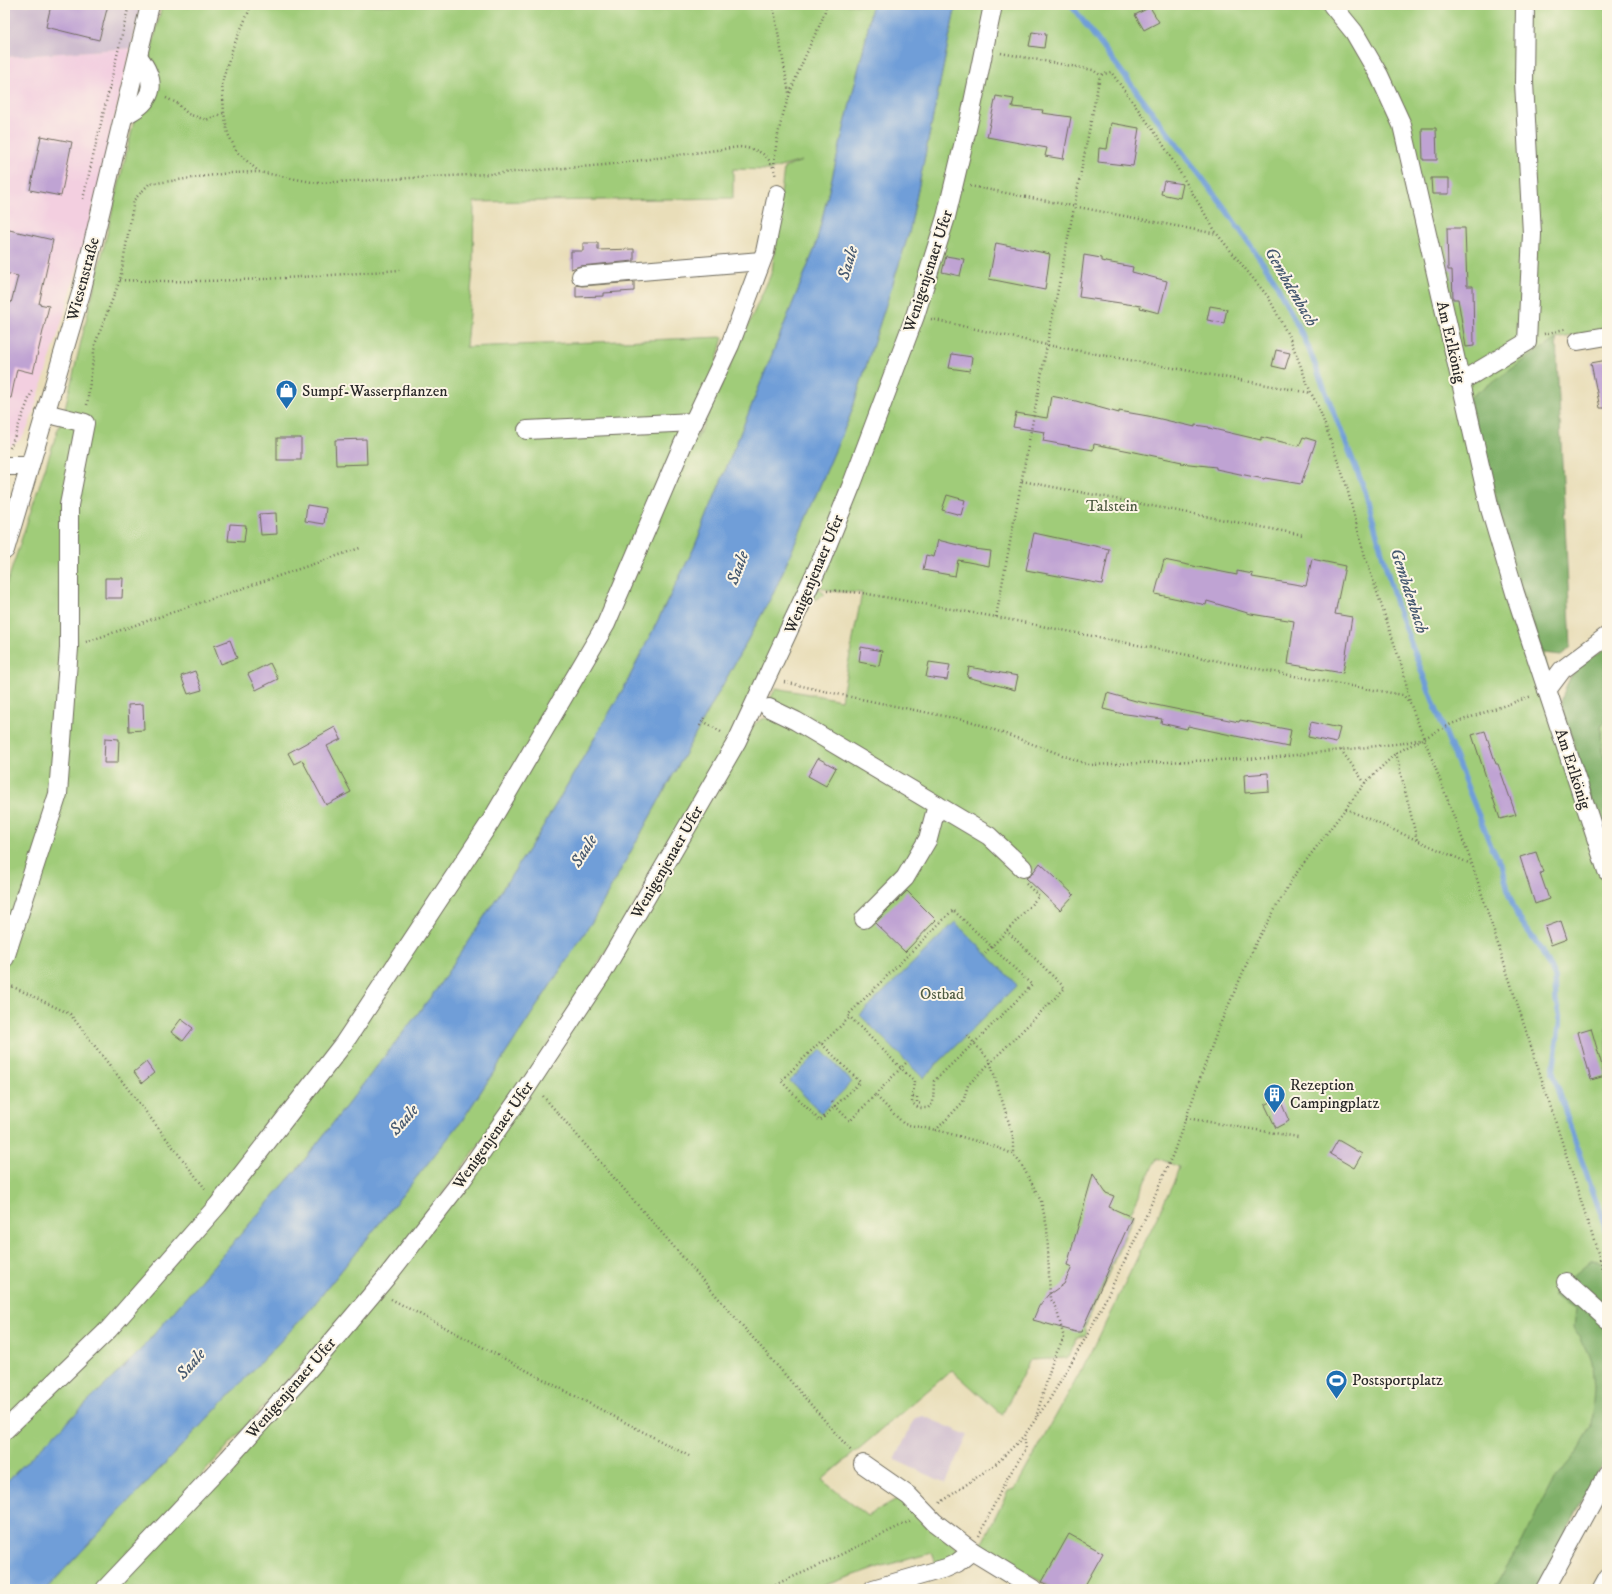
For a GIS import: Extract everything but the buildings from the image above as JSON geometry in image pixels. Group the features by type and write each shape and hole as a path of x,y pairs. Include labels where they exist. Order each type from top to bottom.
{"street":[{"name":"Wiesenstraße","path":"5,550 81,293 150,5"},
{"name":"Wenigenjenaer Ufer","path":"105,1589 228,1459 309,1369 375,1290 462,1180 530,1082 603,972 737,741 768,678 810,586 852,484 915,316 946,217 971,112 993,5"},
{"name":"Am Erlkönig","path":"1332,5 1354,32 1380,75 1402,125 1490,509 1547,690 1607,871"},
{"path":"1460,382 1528,342 1532,234 1524,82 1525,5"},
{"path":"124,116 142,104 150,92 151,81 148,69 138,56"},
{"path":"5,1430 109,1328 218,1205 344,1043 490,821 606,624 694,422 730,345 765,252 777,194"},
{"path":"581,276 761,261"},
{"path":"1578,341 1607,336"},
{"path":"5,958 58,794 69,648 69,505 85,423 45,413"},
{"path":"527,430 694,422"},
{"path":"7,459 29,466"},
{"path":"1547,690 1562,670 1607,636"},
{"path":"769,708 796,722 989,836 1023,868"},
{"path":"864,919 905,878 928,839 937,805"},
{"path":"1566,1282 1607,1319"},
{"path":"863,1464 909,1496 951,1536 972,1551 1034,1589"},
{"path":"1545,1589 1607,1475"},
{"path":"873,1589 946,1568 957,1563 972,1551"},
{"path":"1601,1589 1607,1578"}],"path":[{"path":"83,200 129,5"},
{"path":"250,5 249,11 233,47 222,82 224,113 228,134 238,152 259,172"},
{"path":"773,5 789,94"},
{"path":"777,194 778,184 774,168 775,149 779,130 789,94 826,5"},
{"path":"984,50 1093,70 1100,75"},
{"path":"1100,75 1111,72 1160,141 1217,234 1269,298 1291,341 1311,393 1319,408 1346,484 1363,550 1404,673 1410,703 1472,864 1607,1281"},
{"path":"996,617 1100,75"},
{"path":"150,92 177,103 188,114 206,120 224,113"},
{"path":"85,423 95,344 120,280 134,200 149,184 229,173 259,172 317,183 488,174 605,165 738,147 759,151 767,157 774,168"},
{"path":"954,183 1217,234"},
{"path":"120,280 169,282 265,280 400,270"},
{"path":"915,316 1047,345 1311,393"},
{"path":"7,459 33,388"},
{"path":"1022,481 1303,535"},
{"path":"69,648 360,548"},
{"path":"825,589 830,591 862,593 996,617 1286,674 1403,695 1410,703"},
{"path":"768,678 973,722 1089,765 1269,758 1404,743 1424,738"},
{"path":"764,1589 814,1568 900,1527 926,1512 962,1489 997,1463 1024,1436 1051,1397 1089,1332 1138,1234 1173,1154 1218,1029 1255,945 1292,879 1365,783 1396,753 1451,724 1547,690"},
{"path":"700,726 705,716"},
{"path":"1340,750 1365,783"},
{"path":"1396,753 1417,840"},
{"path":"1346,809 1472,864"},
{"path":"985,953 1039,896 1016,874 1023,868"},
{"path":"822,1044 860,1082 820,1121 781,1081 820,1042 822,1044 850,1017 848,1015 953,910 1032,985 934,1081 933,1103 928,1108 919,1108 912,1103 914,1081 850,1017"},
{"path":"936,1130 963,1102 968,1085 990,1061 1065,988 1007,931"},
{"path":"5,984 70,1014 218,1205"},
{"path":"967,1035 990,1061 1013,1136 1013,1154"},
{"path":"832,1102 850,1121 907,1062"},
{"path":"530,1082 863,1464"},
{"path":"875,1095 904,1124 936,1130 991,1145 1013,1154 1022,1164 1041,1201 1047,1227 1050,1298 1056,1306 1064,1338 1053,1360 1036,1419"},
{"path":"913,1097 917,1097 917,1104 922,1104"},
{"path":"1186,1118 1298,1137"},
{"path":"375,1290 689,1456"},
{"path":"972,1551 1006,1480 1026,1449 1024,1436"}],"shaded area":[{"path":"5,5 141,5 131,48 5,57"},
{"path":"131,48 86,239 61,325 29,425 19,441 5,449 5,57"},
{"path":"923,1416 968,1435 946,1483 895,1460 915,1418"}],"green space":[{"path":"162,5 872,5 866,38 815,248 694,548 626,684 538,835 436,990 299,1167 136,1355 5,1483 5,589 65,408","holes":["802,161 784,168 772,272 696,441 723,337 466,347 473,269 474,202 733,198 733,169 769,170"]},
{"path":"956,5 1607,5 1607,329 1556,339 1518,579 1607,850 1607,1263 1592,1260 1575,1310 1607,1346 1607,1448 1536,1589 1054,1589 980,1547 1008,1491 1015,1489 1091,1353 1173,1184 1179,1167 1157,1158 1130,1214 1134,1215 1085,1327 1087,1334 1078,1337 1067,1358 1030,1360 1002,1415 952,1370 822,1480 867,1516 900,1497 960,1551 937,1566 932,1553 875,1568 814,1589 111,1589 465,1182 754,724 762,719 769,718 769,701 776,688 841,700 862,593 830,591 816,585 825,595 809,602 779,674 768,668 686,821 520,1090 381,1276 99,1589 46,1589 308,1312 461,1122 593,920 774,592 850,416 909,233"},
{"path":"1556,339 1571,647 1561,655 1543,653 1518,579 1469,398"},
{"path":"1607,647 1607,719 1601,727 1602,752 1607,763 1607,850 1561,703 1564,692 1572,675 1583,664"},
{"path":"1607,719 1607,763 1602,752 1601,727"},
{"path":"1592,1260 1607,1263 1607,1457 1600,1467 1536,1589 1494,1589 1522,1542 1554,1479 1573,1456 1591,1426 1594,1388 1592,1367 1589,1356 1580,1337 1573,1327 1575,1310 1553,1296 1566,1282"}],"water":[{"name":"Saale","path":"872,5 956,5 909,233 850,416 774,592 593,920 461,1122 308,1312 46,1589 5,1589 5,1483 136,1355 299,1167 436,990 538,835 626,684 694,548 815,248 866,38"},
{"path":"955,922 1017,985 923,1078 860,1015"},
{"path":"821,1050 852,1082 821,1113 790,1081"}],"waterway":[{"name":"Gembdenbach","path":"1071,5 1224,207 1274,279 1306,342 1365,491 1397,607 1438,714 1491,846 1503,868 1509,895 1518,917 1541,949 1555,978 1556,1001 1560,1019 1553,1072 1576,1145 1607,1232"}],"place":[{"name":"Sumpf-Wasserpflanzen","path":"286,410"},
{"name":"Rezeption Campingplatz","path":"1274,1114"},
{"name":"Postsportplatz","path":"1336,1400"}],"park label":[{"name":"Talstein","path":"1112,506"},
{"name":"Ostbad","path":"942,994"}]}
